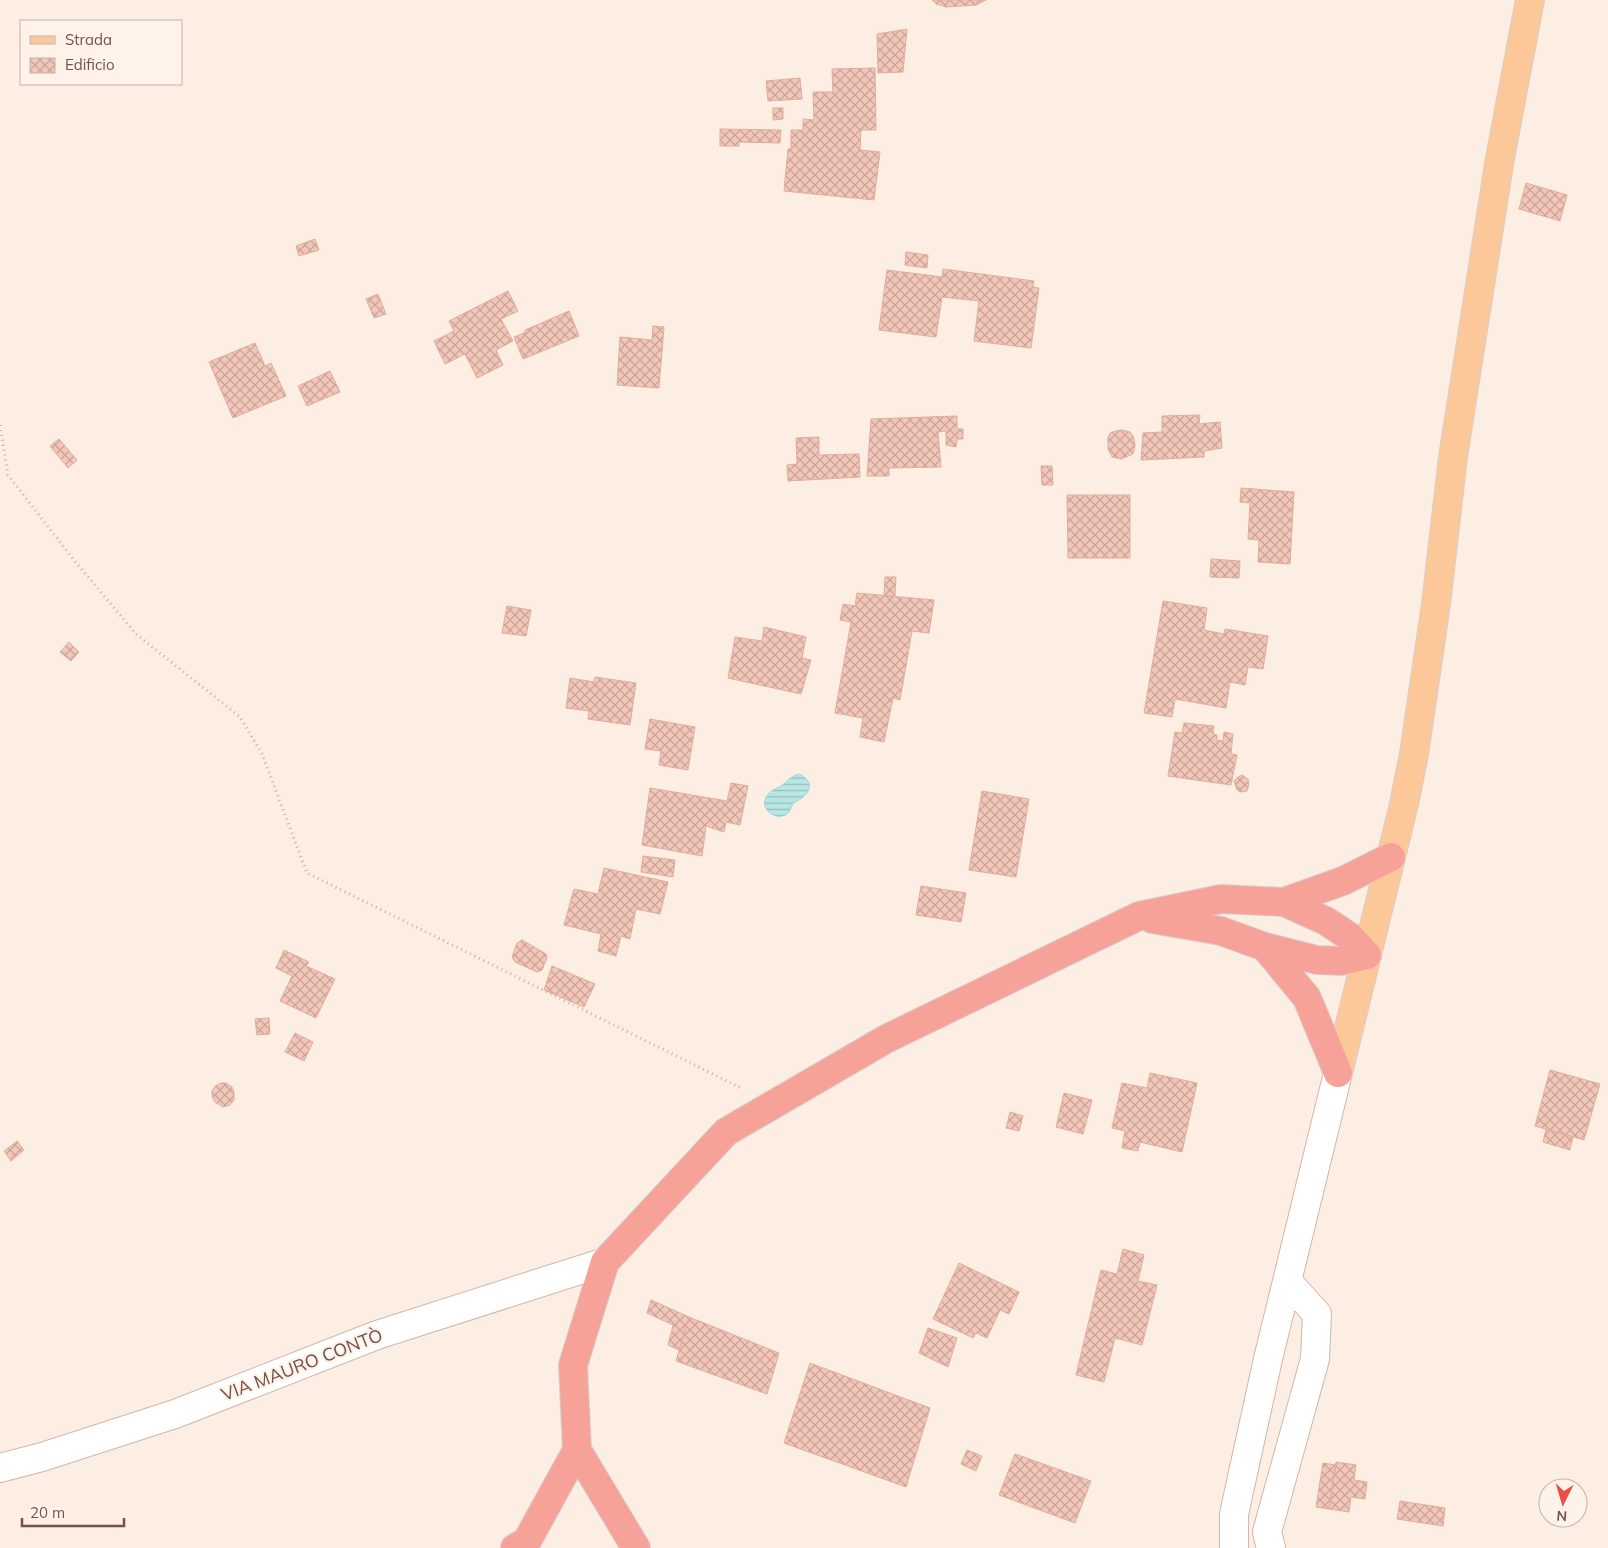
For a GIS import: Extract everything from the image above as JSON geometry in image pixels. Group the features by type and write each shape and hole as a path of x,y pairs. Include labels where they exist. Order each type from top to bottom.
{"highway":[{"path":"1284,902 1343,881 1391,858"},
{"path":"636,1548 577,1450 573,1366 605,1262 726,1132 886,1040 1139,916 1221,899 1284,902 1326,921 1350,938 1367,955"},
{"path":"1139,916 1220,931 1265,947 1316,960 1342,961 1367,955"},
{"path":"1265,947 1307,998 1338,1073"},
{"path":"515,1548 527,1541 577,1450"}],"main road":[{"path":"1338,1073 1391,858 1414,754 1436,604 1453,457 1500,158 1530,0"}],"street":[{"path":"1234,1548 1234,1514 1268,1359 1338,1073"},
{"name":"VIA MAURO CONTÒ","path":"0,1468 42,1457 176,1414 377,1335 605,1262"},
{"path":"1271,1548 1267,1532 1314,1359 1316,1341 1317,1314 1287,1281"}],"path":[{"path":"0,425 8,475 73,560 136,634 240,717 262,754 307,873 774,1104"}],"water":[{"path":"799,774 808,781 809,790 803,797 793,803 789,812 783,816 770,813 765,805 768,794"}],"building":[{"path":"932,0 986,0 976,5 946,7 936,4"},
{"path":"907,29 903,72 878,73 877,34"},
{"path":"875,68 876,130 861,130 860,150 880,152 874,200 784,191 788,149 791,149 791,130 803,130 803,119 814,120 813,92 833,92 832,69"},
{"path":"800,78 802,99 768,101 766,81"},
{"path":"773,108 783,108 783,119 773,120"},
{"path":"720,129 781,130 780,143 739,142 739,146 720,146"},
{"path":"1526,183 1567,195 1560,221 1519,209"},
{"path":"315,239 319,250 299,256 296,246"},
{"path":"906,252 928,255 927,268 905,265"},
{"path":"943,269 1034,281 1033,287 1039,288 1031,348 974,341 979,301 942,297 936,337 879,330 887,270 942,277"},
{"path":"508,291 518,311 501,319 513,341 496,350 503,365 477,378 465,354 445,364 434,341 454,331 449,321"},
{"path":"378,294 386,314 374,318 366,299"},
{"path":"569,311 579,336 523,359 514,337 526,332 525,330"},
{"path":"653,326 664,327 659,388 617,385 620,337 652,340"},
{"path":"255,343 265,366 271,363 286,396 233,418 209,362"},
{"path":"330,371 340,392 307,406 298,386"},
{"path":"1200,415 1199,424 1220,422 1222,448 1204,451 1204,457 1141,460 1143,433 1162,432 1162,416"},
{"path":"957,416 957,429 963,429 963,439 957,439 956,447 946,445 946,431 938,432 941,467 889,468 889,476 867,476 871,419"},
{"path":"1122,430 1130,432 1134,438 1135,446 1133,454 1121,459 1112,457 1108,449 1108,438 1110,433"},
{"path":"819,437 819,455 859,454 860,477 788,481 787,465 797,464 796,438"},
{"path":"59,439 77,460 68,468 50,446"},
{"path":"1041,466 1052,466 1053,485 1042,485"},
{"path":"1241,488 1294,492 1290,564 1258,562 1259,540 1248,539 1250,503 1240,502"},
{"path":"1067,495 1130,495 1130,558 1068,558"},
{"path":"1211,559 1240,561 1239,578 1210,577"},
{"path":"885,577 896,577 895,596 884,596"},
{"path":"857,593 934,600 929,633 912,631 900,700 893,698 884,742 860,737 863,718 835,713 851,622 840,620 843,604 855,606"},
{"path":"1163,601 1207,608 1204,630 1224,634 1225,629 1268,636 1263,669 1248,667 1245,685 1230,682 1226,708 1175,699 1172,717 1144,713"},
{"path":"507,606 531,610 526,636 502,633"},
{"path":"764,627 806,637 802,658 811,660 801,694 728,678 735,637 762,641"},
{"path":"69,642 79,652 71,661 60,652"},
{"path":"595,677 636,683 630,725 588,719 589,711 566,708 570,678 594,682"},
{"path":"650,719 695,727 688,770 659,765 661,751 645,749"},
{"path":"1184,723 1214,726 1213,734 1217,735 1217,740 1223,741 1224,732 1233,734 1231,754 1237,755 1231,785 1168,776 1175,732 1182,733"},
{"path":"1242,775 1248,779 1249,784 1247,791 1241,792 1237,790 1234,781"},
{"path":"731,783 748,786 740,825 726,822 724,832 706,826 702,856 642,845 650,788 727,801"},
{"path":"982,791 1029,799 1016,877 969,870"},
{"path":"643,856 675,860 673,877 641,872"},
{"path":"604,868 668,882 660,914 636,909 630,939 621,936 616,956 598,951 601,934 564,925 574,889 598,894"},
{"path":"921,886 966,893 961,922 916,915"},
{"path":"522,940 546,954 547,958 542,970 537,972 515,962 512,957 517,943"},
{"path":"284,950 309,962 306,966 335,979 316,1018 280,1001 292,976 276,968"},
{"path":"552,966 595,984 584,1007 544,990"},
{"path":"269,1018 270,1034 257,1035 255,1019"},
{"path":"295,1033 313,1042 304,1061 285,1052"},
{"path":"1550,1070 1600,1084 1584,1140 1535,1126"},
{"path":"1150,1073 1197,1083 1182,1152 1140,1142 1138,1151 1122,1148 1125,1131 1112,1128 1122,1083 1147,1088"},
{"path":"226,1083 232,1087 234,1092 234,1100 230,1105 223,1107 215,1102 212,1096 215,1086"},
{"path":"1064,1093 1092,1100 1083,1134 1056,1127"},
{"path":"1010,1112 1023,1116 1019,1131 1006,1128"},
{"path":"1546,1129 1573,1137 1570,1150 1543,1142"},
{"path":"17,1141 24,1150 11,1161 4,1151"},
{"path":"1123,1249 1144,1255 1138,1281 1157,1285 1142,1345 1115,1338 1104,1382 1076,1375 1101,1270 1117,1274"},
{"path":"959,1263 1019,1292 1009,1314 1000,1310 987,1338 976,1333 973,1338 933,1319"},
{"path":"651,1300 689,1317 679,1350 668,1345 673,1325 647,1313"},
{"path":"689,1317 779,1353 767,1394 676,1361"},
{"path":"928,1328 957,1338 948,1367 919,1353"},
{"path":"810,1363 930,1408 906,1487 784,1443"},
{"path":"967,1450 982,1456 976,1471 961,1464"},
{"path":"1015,1454 1091,1481 1075,1523 999,1495"},
{"path":"1336,1462 1356,1465 1354,1480 1367,1482 1365,1499 1351,1497 1349,1512 1329,1509"},
{"path":"1323,1463 1336,1465 1329,1509 1316,1507"},
{"path":"1400,1501 1445,1508 1443,1526 1397,1519"}]}
